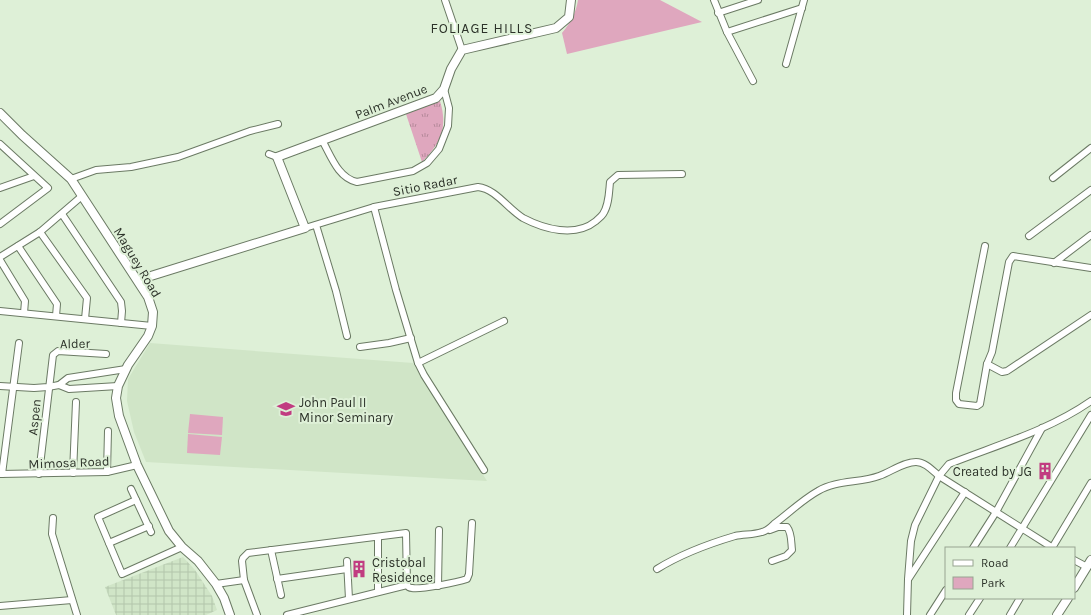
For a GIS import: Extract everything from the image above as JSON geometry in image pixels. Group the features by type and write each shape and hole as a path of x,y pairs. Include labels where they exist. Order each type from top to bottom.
{"street":[{"path":"452,0 445,1 462,50 556,28 568,17 571,0"},
{"path":"714,0 727,32 753,81"},
{"path":"718,13 758,0"},
{"path":"786,64 804,0"},
{"path":"727,32 802,8"},
{"name":"Palm Avenue","path":"305,228 273,155 322,140 436,98 444,89 451,69 462,50"},
{"path":"322,140 341,175 349,180 357,182 413,171 427,163 439,149 444,139 448,126 448,108 444,89"},
{"name":"Maguey Road","path":"0,113 71,180 148,297 153,312 152,326 148,336 126,369 118,386 116,398 119,416 138,465 170,531 182,547 198,561 216,584 224,598 230,615"},
{"path":"71,180 96,170 130,167 178,157 250,131 278,124"},
{"path":"0,144 48,188 0,224"},
{"path":"1052,178 1091,148"},
{"path":"0,153 7,150"},
{"name":"Sitio Radar","path":"138,280 374,207 478,187 483,187 490,191 523,218 552,229 569,231 592,224 603,215 608,198 610,182 618,176 682,174"},
{"path":"0,188 34,176"},
{"path":"1029,236 1091,190"},
{"path":"0,257 40,232 82,196"},
{"path":"374,207 418,363 484,470"},
{"path":"62,214 121,302 121,323"},
{"path":"316,225 336,291 347,336"},
{"path":"40,232 87,298 85,319"},
{"path":"1054,263 1091,235"},
{"path":"18,246 58,304 56,316"},
{"path":"985,246 956,393 956,400 959,404 977,406 980,404 987,364 992,352 1009,262 1012,256 1091,268"},
{"path":"0,260 25,301 24,313"},
{"path":"0,311 152,326"},
{"path":"987,364 1002,372 1007,371 1091,315"},
{"path":"418,363 504,321"},
{"path":"360,347 411,338"},
{"path":"1,474 19,343"},
{"name":"Alder","path":"48,387 53,355 58,351 106,354"},
{"path":"0,386 34,388 48,387 59,385 68,378 126,369"},
{"path":"59,385 69,389 118,386"},
{"name":"Aspen","path":"38,474 48,387"},
{"path":"907,615 911,541 915,524 939,476 949,464 1042,428 1073,414 1091,401"},
{"path":"73,473 76,402"},
{"path":"1011,547 1091,415"},
{"path":"974,547 996,512 1042,428"},
{"path":"107,472 108,431"},
{"path":"763,532 819,490 835,484 881,476 896,468 914,462 923,463 939,476 1050,547"},
{"name":"Mimosa Road","path":"1,474 107,472 138,465"},
{"path":"1053,547 1091,483"},
{"path":"132,490 152,532"},
{"path":"908,579 965,492"},
{"path":"136,500 98,517 122,574 182,547"},
{"path":"53,518 52,534 77,615"},
{"path":"287,615 378,591 407,585 412,588 438,586 465,580 469,576 472,523"},
{"path":"109,543 149,526"},
{"path":"657,569 672,560 712,543 737,536 763,532 778,527 786,527 789,530 792,550 786,556 772,561"},
{"path":"438,586 439,530"},
{"path":"256,615 244,580 242,560 245,555 251,553 406,534 407,585"},
{"path":"378,537 378,591"},
{"path":"271,550 281,595"},
{"path":"1075,560 1090,566 1075,587"},
{"path":"347,561 349,599"},
{"path":"277,579 347,569"},
{"path":"216,584 244,580"},
{"path":"930,615 945,592"},
{"path":"969,615 979,599"},
{"path":"1010,615 1019,599"},
{"path":"1057,615 1067,599"},
{"path":"0,606 72,600"}],"shaded area":[{"name":"John Paul II Minor Seminary","path":"150,343 413,363 487,481 146,462 134,432 127,401 128,379"},
{"path":"183,557 195,570 212,596 217,610 206,615 116,615 105,587"}],"green space":[{"path":"578,0 660,0 702,22 567,54 562,33 573,17"},
{"path":"440,101 443,119 441,134 434,148 422,162 406,114"},
{"path":"190,414 223,417 222,435 188,433"},
{"path":"188,434 222,437 220,455 187,453"}],"place":[{"name":"John Paul II Minor Seminary","path":"286,409"},
{"name":"Created by JG","path":"1045,471"},
{"name":"Cristobal Residence","path":"359,569"}],"district":[{"name":"FOLIAGE HILLS","path":"482,28"}]}
